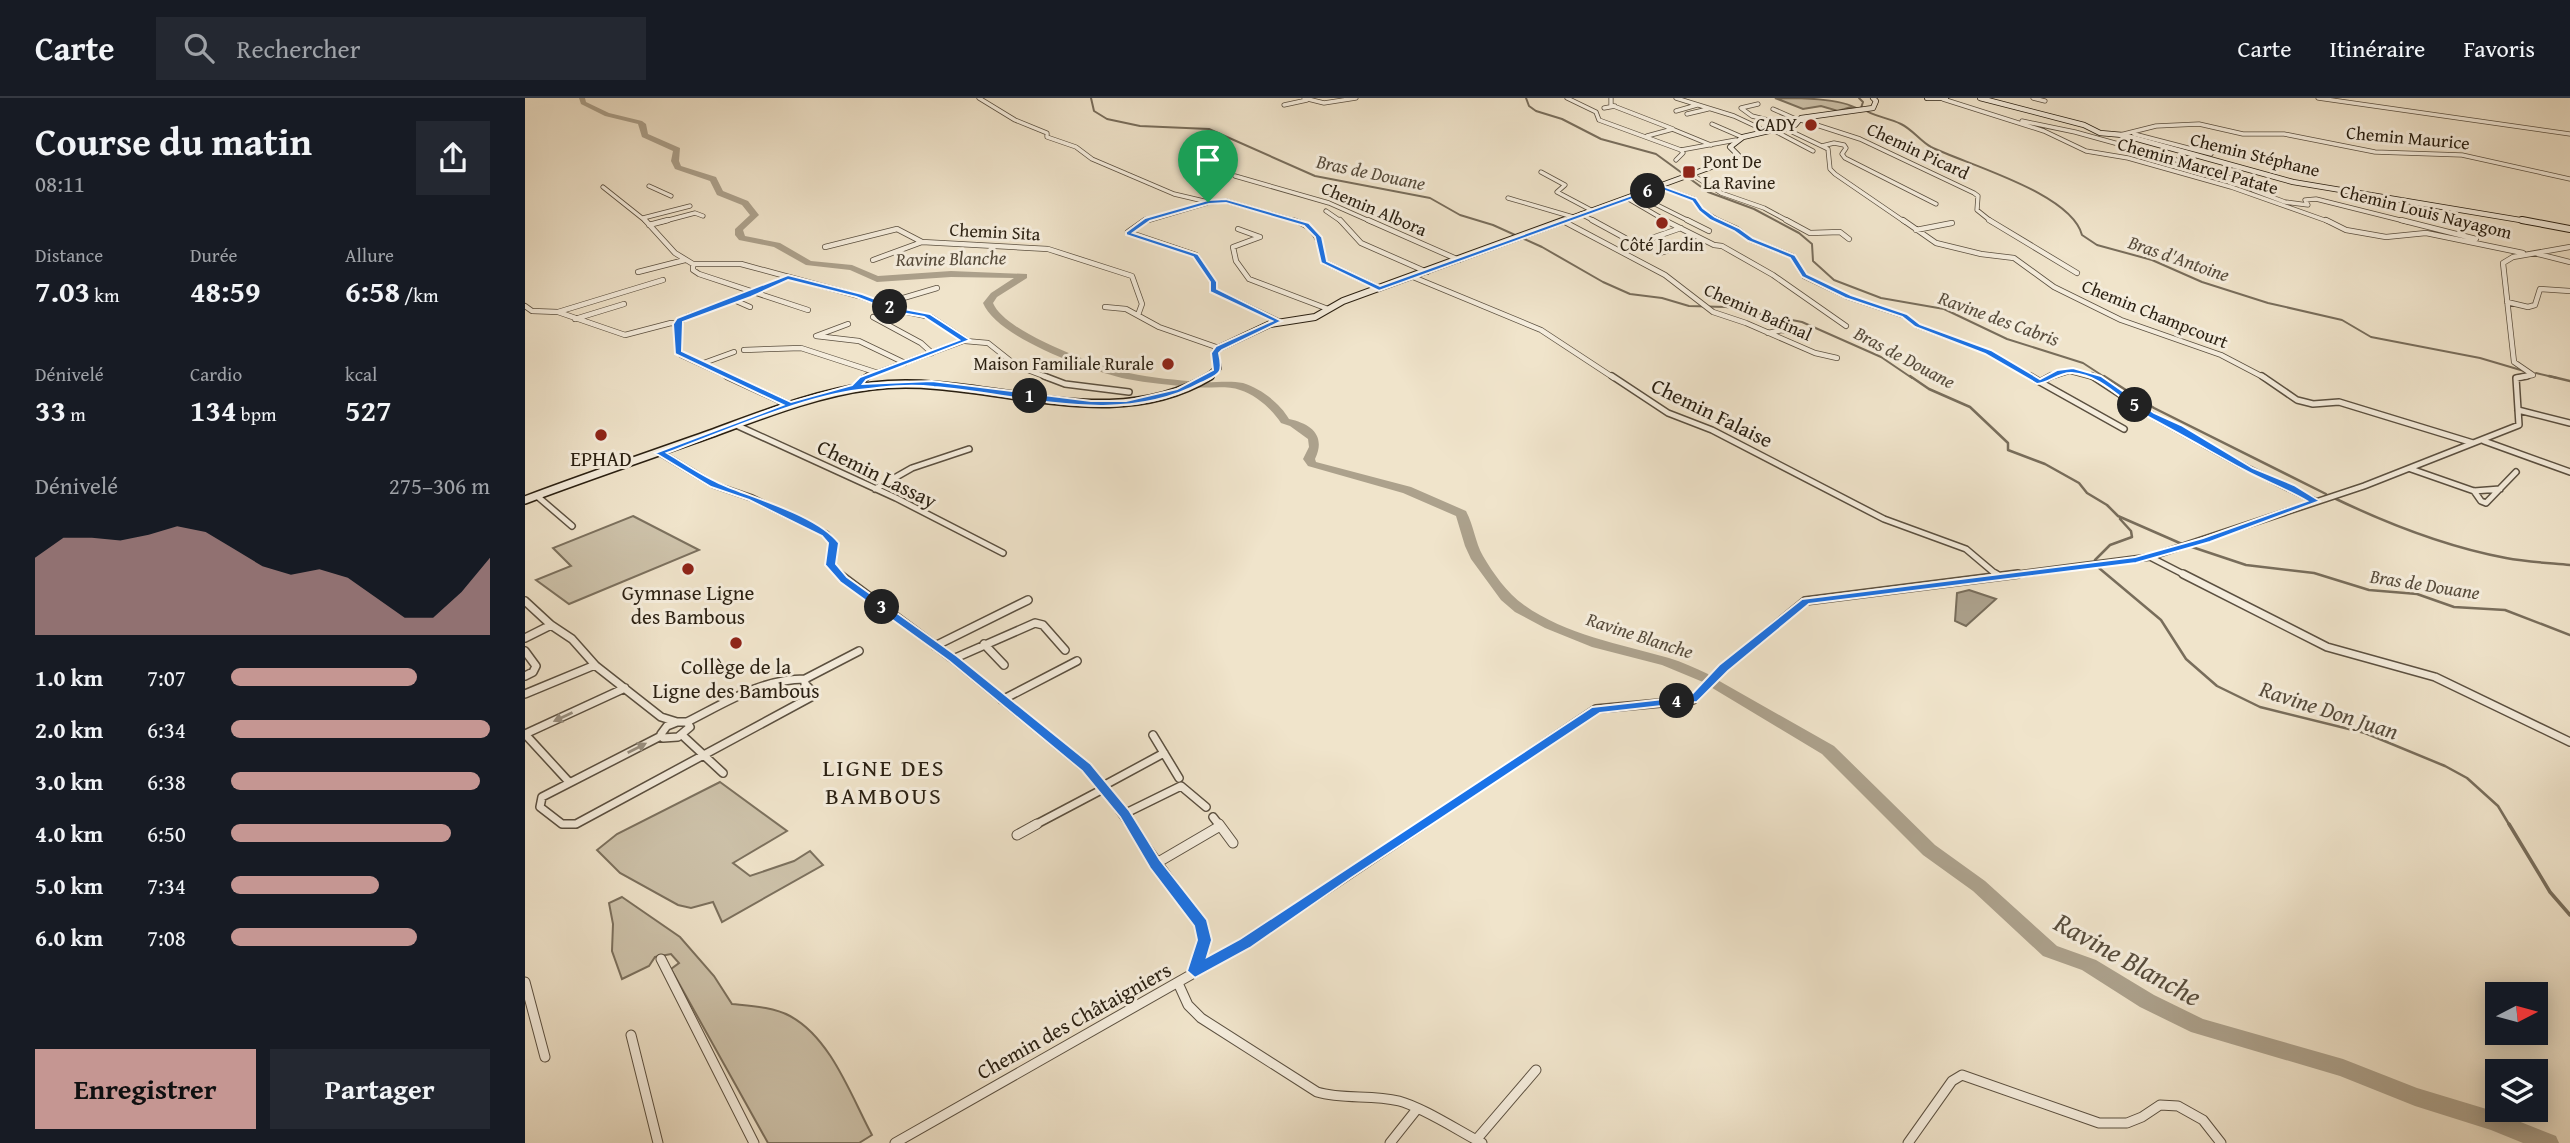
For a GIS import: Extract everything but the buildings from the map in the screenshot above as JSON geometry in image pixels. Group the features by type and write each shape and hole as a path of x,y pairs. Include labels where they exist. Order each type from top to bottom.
{"main road":[{"path":"525,500 790,405 855,387 927,383 1091,404 1133,402 1180,391 1217,370 1215,353 1219,348 1278,321 1312,318 1379,288 1660,187 1738,156 1730,146 1742,137 1795,125 1798,120 1873,108 1876,101 1873,98"},
{"path":"1927,98 1944,98"},
{"name":"Chemin Stéphane","path":"1980,98 2087,126 2100,133 2120,135 2293,182 2570,229"}],"street":[{"path":"979,98 1015,120 1041,128 1047,133 1047,137 1076,147 1092,159 1131,177 1174,194 1208,202"},
{"path":"1284,105 1306,99 1324,104 1356,98"},
{"path":"1567,98 1596,112 1599,120 1682,150 1736,140"},
{"path":"1611,98 1610,103 1616,107 1711,145"},
{"path":"1676,98 1710,108 1766,131"},
{"name":"Chemin Marcel Patate","path":"1944,98 2044,131 2086,151 2128,158 2284,205 2346,230 2369,235 2411,236 2419,232 2531,254"},
{"path":"2033,98 2045,101"},
{"path":"2318,98 2570,134"},
{"path":"1758,104 1741,108 1752,116 1780,123 1783,128 1821,146 1837,143 1844,145 1846,148 1842,155 1845,158 1936,204"},
{"path":"1604,108 1625,105"},
{"path":"1676,111 1699,105"},
{"path":"1687,114 1710,108"},
{"path":"1620,115 1637,109"},
{"name":"Chemin Picard","path":"1773,109 1798,120 1860,139 1974,193 1979,196 1977,210 1982,216 2077,273"},
{"name":"Chemin Louis Nayagom","path":"2000,116 2056,127 2180,161 2237,180 2253,190 2291,203 2308,205 2305,200 2316,198 2531,254"},
{"path":"1660,123 1673,120"},
{"path":"1643,123 1653,121"},
{"path":"1712,124 1742,137"},
{"name":"Chemin Maurice","path":"2120,135 2156,126 2199,124 2249,134 2281,133 2379,152 2462,155 2511,168 2570,178"},
{"path":"1647,136 1672,129"},
{"path":"1773,130 1813,151"},
{"path":"2128,132 2210,154"},
{"name":"Chemin Champcourt","path":"1821,146 1829,150 1830,169 1835,174 1943,246 2014,258 2054,287 2121,320 2221,355 2267,380 2288,396 2305,403 2339,402 2475,443"},
{"path":"1676,160 1683,153 1682,150"},
{"path":"1541,172 1565,186 1557,192 1591,210"},
{"path":"1690,174 1721,193 1764,208 1810,233 1840,232 1849,239"},
{"name":"Chemin Albora","path":"1235,176 1329,202 1459,260"},
{"path":"649,186 671,196"},
{"path":"603,187 643,218 667,246 693,264 741,264 931,317 963,342"},
{"path":"1660,187 1694,199 1701,210 1712,218 1737,229 1751,240 1792,256 1804,275 1848,296 1905,316 1917,326 1988,352 2124,429"},
{"path":"1637,195 1709,231"},
{"path":"1509,198 1573,217"},
{"path":"1627,198 1640,208 1733,252 1773,275 1846,326"},
{"path":"1278,321 1213,290 1213,282 1196,255 1128,232 1147,219 1208,202 1226,201 1306,224 1319,237 1324,262 1379,288"},
{"path":"684,202 695,210"},
{"path":"2284,205 2291,203"},
{"path":"643,218 690,206"},
{"path":"1326,211 1341,221 1361,243 1427,272"},
{"path":"649,225 695,213 703,216"},
{"path":"1581,214 1625,238"},
{"name":"Chemin Bafinal","path":"1563,221 1664,275 1707,308 1815,353 1837,358"},
{"path":"1916,230 1952,223"},
{"path":"1652,238 1681,228"},
{"name":"Chemin Sita","path":"825,247 897,229 922,242 1048,249 1132,276 1137,282 1138,299 1142,303 1138,315"},
{"path":"1238,229 1260,237 1233,248 1236,261 1249,279 1328,309"},
{"path":"1660,253 1703,240"},
{"path":"873,260 922,242"},
{"path":"2570,247 2504,260 2514,362 2533,375 2516,378 2518,410 2570,423"},
{"path":"2531,254 2570,262"},
{"path":"638,272 685,260"},
{"path":"693,264 694,270 699,274 808,310"},
{"path":"558,312 625,335 677,324 688,316 788,277"},
{"name":"Chemin Falaise","path":"1413,277 1541,330 1668,413 1712,430 1884,519 1966,549 1998,576"},
{"path":"525,306 542,313 558,312 663,280"},
{"path":"883,304 937,288"},
{"path":"2507,302 2532,307 2540,289 2570,291"},
{"path":"734,300 750,307"},
{"path":"574,319 624,304"},
{"path":"1105,307 1126,309 1159,327 1219,348"},
{"path":"873,317 921,343 932,354"},
{"path":"677,324 678,352 790,405"},
{"path":"848,324 816,336 859,341 905,363"},
{"path":"1768,333 1782,330 1800,334"},
{"path":"855,387 869,376 963,342 988,343 1017,366 1072,386 1129,392"},
{"path":"744,350 800,348 878,373"},
{"path":"701,364 733,352"},
{"path":"2040,382 2060,371 2073,371 2098,378 2151,415 2178,427 2250,470 2291,487 2315,501"},
{"path":"865,386 869,376"},
{"name":"Chemin des Châtaigniers","path":"895,1143 1245,944 1346,874 1597,709 1693,700 1724,668 1805,601 2150,556 2228,533 2484,441 2519,425 2518,410"},
{"name":"Chemin Lassay","path":"736,425 1003,552"},
{"path":"2484,441 2570,472"},
{"path":"875,489 912,468 969,449"},
{"path":"659,453 715,485 753,498 826,534 833,543 831,565 843,579 953,659 1087,768 1124,814 1155,864 1204,929 1203,947 1195,971"},
{"path":"2411,469 2474,491 2500,489"},
{"path":"2474,491 2481,501 2486,503 2516,472"},
{"path":"537,496 572,526"},
{"path":"2150,556 2327,647 2344,654 2413,668 2570,742"},
{"path":"935,646 1028,600"},
{"path":"525,601 551,625 572,639 595,664 661,717 677,722 687,722 764,686 796,678 805,679 859,651"},
{"path":"953,659 1035,623 1043,625 1065,650"},
{"path":"525,638 551,625"},
{"path":"984,644 1004,665"},
{"path":"525,651 535,666 534,672 525,676"},
{"path":"1002,700 1077,661"},
{"path":"525,694 595,664"},
{"path":"677,722 662,733 542,797 540,807 562,824 576,824 814,695 805,679"},
{"path":"569,782 525,734 625,688"},
{"path":"661,717 662,733 669,739 682,735 690,727 687,722"},
{"path":"682,735 723,773"},
{"path":"1153,735 1179,778"},
{"path":"1017,835 1164,752"},
{"path":"1124,814 1181,786 1206,807"},
{"path":"1213,817 1233,843"},
{"path":"1155,864 1220,826"},
{"path":"661,959 754,1143"},
{"path":"525,982 545,1058"},
{"path":"1178,982 1188,1005 1201,1018 1301,1084 1334,1097 1383,1097 1401,1101 1479,1142 1536,1070"},
{"path":"631,1035 658,1143"},
{"path":"1908,1143 1952,1081 1962,1075 2099,1124 2118,1125 2140,1118 2157,1105 2175,1104 2194,1113 2215,1132 2221,1143"},
{"path":"1390,1143 1417,1109"}],"shaded area":[{"path":"1775,98 1830,101 1850,105 1858,109 1851,107 1838,111 1821,106 1803,109"},
{"path":"633,516 699,550 569,604 536,580 571,566 553,548"},
{"path":"1969,590 1996,599 1966,626 1955,621 1957,593"},
{"path":"720,782 787,831 733,863 750,876 794,861 810,851 823,865 722,922 713,902 691,908 678,905 620,873 597,850 617,834"},
{"path":"622,897 680,937 714,976 732,1004 762,1007 790,1016 817,1038 839,1069 872,1135 859,1143 768,1143 671,969 679,963 671,954 655,957 649,966 622,979 612,951 613,924 609,903"}],"waterway":[{"name":"Ravine Blanche","path":"582,98 583,103 607,115 640,122 645,135 677,150 675,161 678,167 713,179 720,193 745,203 755,215 739,229 742,238 777,245 809,263 852,268 877,279 951,274 1024,276 994,295 988,303 992,313 1019,333 1061,354 1128,376 1199,385 1240,386 1259,395 1281,414 1285,421 1294,423 1314,438 1315,447 1309,459 1312,464 1407,490 1462,514 1471,546 1478,559 1506,597 1520,609 1550,625 1597,644 1667,662 1703,677"},
{"name":"Bras de Douane","path":"1091,98 1094,111 1107,119 1140,126 1209,129 1315,176 1430,198 1460,215 1493,225 1542,247 1603,282 1630,294 1662,298 1689,306 1726,307 1802,322 1881,357 1912,378"},
{"name":"Ravine des Cabris","path":"1526,98 1529,106 1536,111 1562,119 1601,139 1656,154 1708,192 1754,209 1799,233 1812,244 1813,261 1834,280 1881,298 1944,309 2007,339 2083,363 2106,378"},
{"name":"Bras d'Antoine","path":"1859,98 1863,102 1861,108 1905,126 1931,147 2039,193 2059,206 2074,220 2082,235 2097,245 2152,260 2202,282 2268,303 2342,320 2371,337 2480,358 2524,371"},
{"name":"Bras d'Antoine","path":"2536,373 2557,378"},
{"name":"Bras de Douane","path":"1910,376 1929,389 1970,407 2008,443 2008,450 2045,464 2079,483 2087,493 2107,505 2118,516 2182,544"},
{"name":"Ravine des Cabris","path":"2104,376 2154,408 2326,494"},
{"name":"Bras d'Antoine","path":"2549,376 2570,381"},
{"name":"Ravine des Cabris","path":"2334,498 2397,526 2462,548 2514,559 2570,565"},
{"name":"Ravine Don Juan","path":"2095,560 2110,545 2132,537 2131,531 2120,519"},
{"name":"Bras de Douane","path":"2189,546 2246,565 2314,573 2369,590 2417,594 2454,607 2505,610 2570,635"},
{"name":"Ravine Don Juan","path":"2099,568 2161,620 2186,659 2217,686 2260,707 2365,733 2445,766 2467,778 2498,806 2510,826"},
{"name":"Ravine Blanche","path":"1714,683 1828,750 1929,850 1979,886 2050,951 2089,965 2147,1001 2198,1026 2343,1068 2415,1097 2493,1121 2548,1143"},
{"name":"Ravine Don Juan","path":"2509,824 2550,892 2570,915"}],"place":[{"name":"CADY","path":"1811,125"},
{"name":"Pont De La Ravine","path":"1689,172"},
{"name":"Côté Jardin","path":"1662,223"},
{"name":"Maison Familiale Rurale","path":"1168,364"},
{"name":"EPHAD","path":"601,435"},
{"name":"Gymnase Ligne des Bambous","path":"688,569"},
{"name":"Collège de la Ligne des Bambous","path":"736,643"}],"district":[{"name":"LIGNE DES BAMBOUS","path":"884,782"}],"route":[{"path":"1208,202 1147,219 1128,233 1196,255 1213,282 1213,290 1278,321 1219,348 1215,353 1218,367 1216,371 1180,391 1126,403 1091,404 932,384 897,383 855,387 790,405 678,352 677,324 680,320 788,277 859,296 897,310 927,315 966,340 863,379 855,387 831,392 790,405 659,453 715,485 753,498 826,534 833,540 831,565 843,579 953,659 1087,768 1124,814 1155,864 1202,925 1205,940 1195,971 1245,944 1346,874 1597,709 1693,700 1724,668 1805,601 2136,560 2261,522 2315,501 2291,487 2250,470 2178,427 2151,415 2120,396 2098,378 2073,371 2060,371 2040,382 1988,352 1917,326 1905,316 1848,296 1804,275 1792,256 1751,240 1737,229 1712,218 1701,210 1694,199 1660,187 1379,288 1324,262 1319,237 1306,224 1226,201 1208,202"}]}
